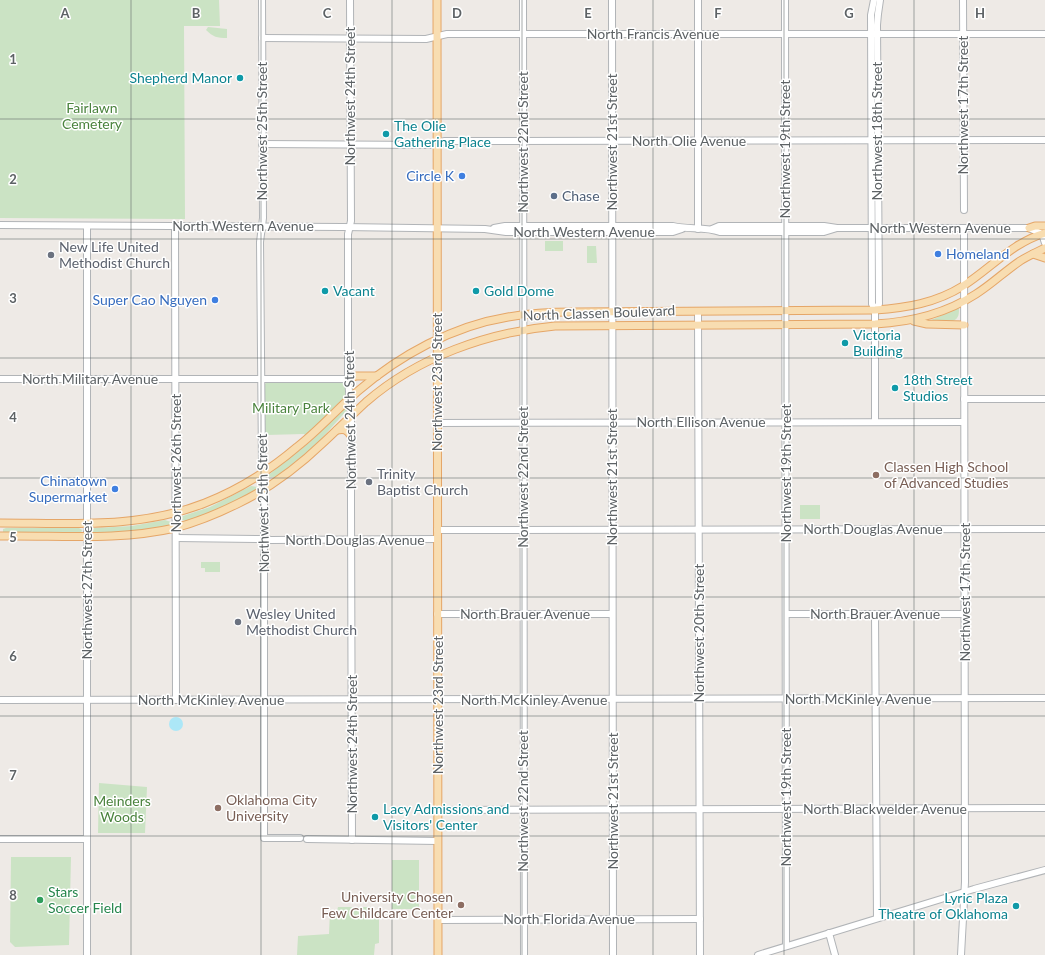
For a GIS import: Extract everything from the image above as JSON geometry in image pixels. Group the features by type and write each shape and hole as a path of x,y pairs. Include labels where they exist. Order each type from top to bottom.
{"main road":[{"name":"Northwest 23rd Street","path":"437,0 438,955"},
{"path":"1029,228 1045,226"},
{"name":"North Classen Boulevard","path":"0,523 88,523 138,520 176,513 206,503 239,487 262,473 298,447 349,398 377,376 414,352 437,340 472,326 494,320 523,315 555,312 875,310 916,306 940,298 964,285 1012,249 1044,233"},
{"name":"North Classen Boulevard","path":"0,536 131,535 176,527 226,510 263,490 300,463 366,402 395,380 438,357 481,341 523,330 554,326 875,324 912,321 930,316 964,302 1022,260 1045,248"},
{"path":"1033,254 1045,258"},
{"path":"912,321 927,324 964,325"},
{"path":"348,379 356,376 377,376"},
{"path":"337,430 348,431 351,436"}],"street":[{"name":"Northwest 25th Street","path":"262,0 262,218 260,233 264,539 264,838 300,838"},
{"name":"Northwest 24th Street","path":"350,0 348,379 351,416 352,840"},
{"name":"Northwest 22nd Street","path":"523,0 524,955"},
{"name":"Northwest 21st Street","path":"612,0 613,955"},
{"path":"698,0 698,229"},
{"name":"Northwest 19th Street","path":"785,0 786,946"},
{"name":"Northwest 18th Street","path":"872,0 871,15 874,34 875,228 879,262 879,304 875,310"},
{"name":"Northwest 18th Street","path":"874,34 880,0"},
{"name":"Northwest 17th Street","path":"963,0 964,210"},
{"name":"North Francis Avenue","path":"262,38 426,39 447,34 1045,34"},
{"name":"North Olie Avenue","path":"262,144 429,145 445,141 1045,140"},
{"name":"North Western Avenue","path":"0,225 261,226 437,229 485,229 505,226 523,229 612,229 673,232 682,229 712,229 720,232 785,229 824,232 837,228 1029,228 1044,233"},
{"name":"Northwest 27th Street","path":"87,226 87,955"},
{"name":"Northwest 26th Street","path":"175,226 176,700"},
{"name":"Northwest 18th Street","path":"875,228 871,262 872,304 875,310 875,422"},
{"name":"Northwest 17th Street","path":"961,955 964,892 965,808 964,228"},
{"path":"1044,233 1045,243"},
{"path":"871,262 879,262"},
{"name":"Northwest 20th Street","path":"698,311 700,955"},
{"name":"North Military Avenue","path":"0,379 348,379"},
{"path":"964,399 1045,399"},
{"name":"North Ellison Avenue","path":"437,424 964,422"},
{"name":"North Douglas Avenue","path":"437,530 1045,529"},
{"name":"North Douglas Avenue","path":"176,538 271,540 437,539"},
{"name":"North Brauer Avenue","path":"438,614 612,614"},
{"name":"North Brauer Avenue","path":"786,614 965,614"},
{"path":"875,614 877,918"},
{"name":"North McKinley Avenue","path":"0,700 700,700 1045,698"},
{"name":"North Blackwelder Avenue","path":"438,810 1045,808"},
{"path":"0,839 86,839"},
{"path":"307,839 438,841"},
{"path":"758,955 994,883 1045,870"},
{"name":"North Florida Avenue","path":"438,920 700,919"},
{"path":"829,934 835,955"}],"green space":[{"name":"Fairlawn Cemetery","path":"0,0 219,0 220,26 184,26 185,219 0,218"},
{"path":"208,27 227,29 227,38 213,36 206,30"},
{"path":"545,241 563,241 563,251 545,251"},
{"path":"587,246 596,246 597,263 587,263"},
{"path":"958,308 958,317 951,322 929,321"},
{"name":"Military Park","path":"267,382 343,383 345,386 345,397 306,436 304,434 266,435 265,384"},
{"path":"343,409 348,409 314,447 276,477 267,476 310,442"},
{"path":"251,486 258,488 228,505 188,521 182,520 180,517 210,507"},
{"path":"800,505 820,505 820,519 800,519"},
{"path":"165,520 171,522 172,525 136,532 95,533 91,531 94,528 132,526"},
{"path":"79,528 82,530 81,533 3,533 3,529"},
{"path":"201,562 220,562 220,572 205,572 205,568 201,568"},
{"name":"Meinders Woods","path":"99,783 147,787 145,833 98,833"},
{"name":"Stars Soccer Field","path":"11,857 71,857 69,945 15,947 10,942"},
{"path":"392,860 419,860 419,909 392,909"},
{"path":"338,907 373,907 373,912 379,911 379,943 375,944 374,955 297,955 298,936 329,934 330,911 337,911"}],"water":[{"path":"173,717 179,717 183,721 183,727 179,731 173,731 169,727 169,721"}],"place":[{"name":"Shepherd Manor","path":"240,78"},
{"name":"The Olie Gathering Place","path":"386,134"},
{"name":"Circle K","path":"462,176"},
{"name":"Chase","path":"554,196"},
{"name":"Homeland","path":"938,254"},
{"name":"New Life United Methodist Church","path":"51,255"},
{"name":"Vacant","path":"325,291"},
{"name":"Gold Dome","path":"476,291"},
{"name":"Super Cao Nguyen","path":"215,300"},
{"name":"Victoria Building","path":"845,343"},
{"name":"18th Street Studios","path":"895,388"},
{"name":"Classen High School of Advanced Studies","path":"876,475"},
{"name":"Trinity Baptist Church","path":"369,482"},
{"name":"Chinatown Supermarket","path":"115,489"},
{"name":"Wesley United Methodist Church","path":"238,622"},
{"name":"Oklahoma City University","path":"218,808"},
{"name":"Lacy Admissions and Visitors' Center","path":"375,817"},
{"name":"Stars Soccer Field","path":"40,900"},
{"name":"University Chosen Few Childcare Center","path":"461,905"},
{"name":"Lyric Plaza Theatre of Oklahoma","path":"1016,906"}]}
